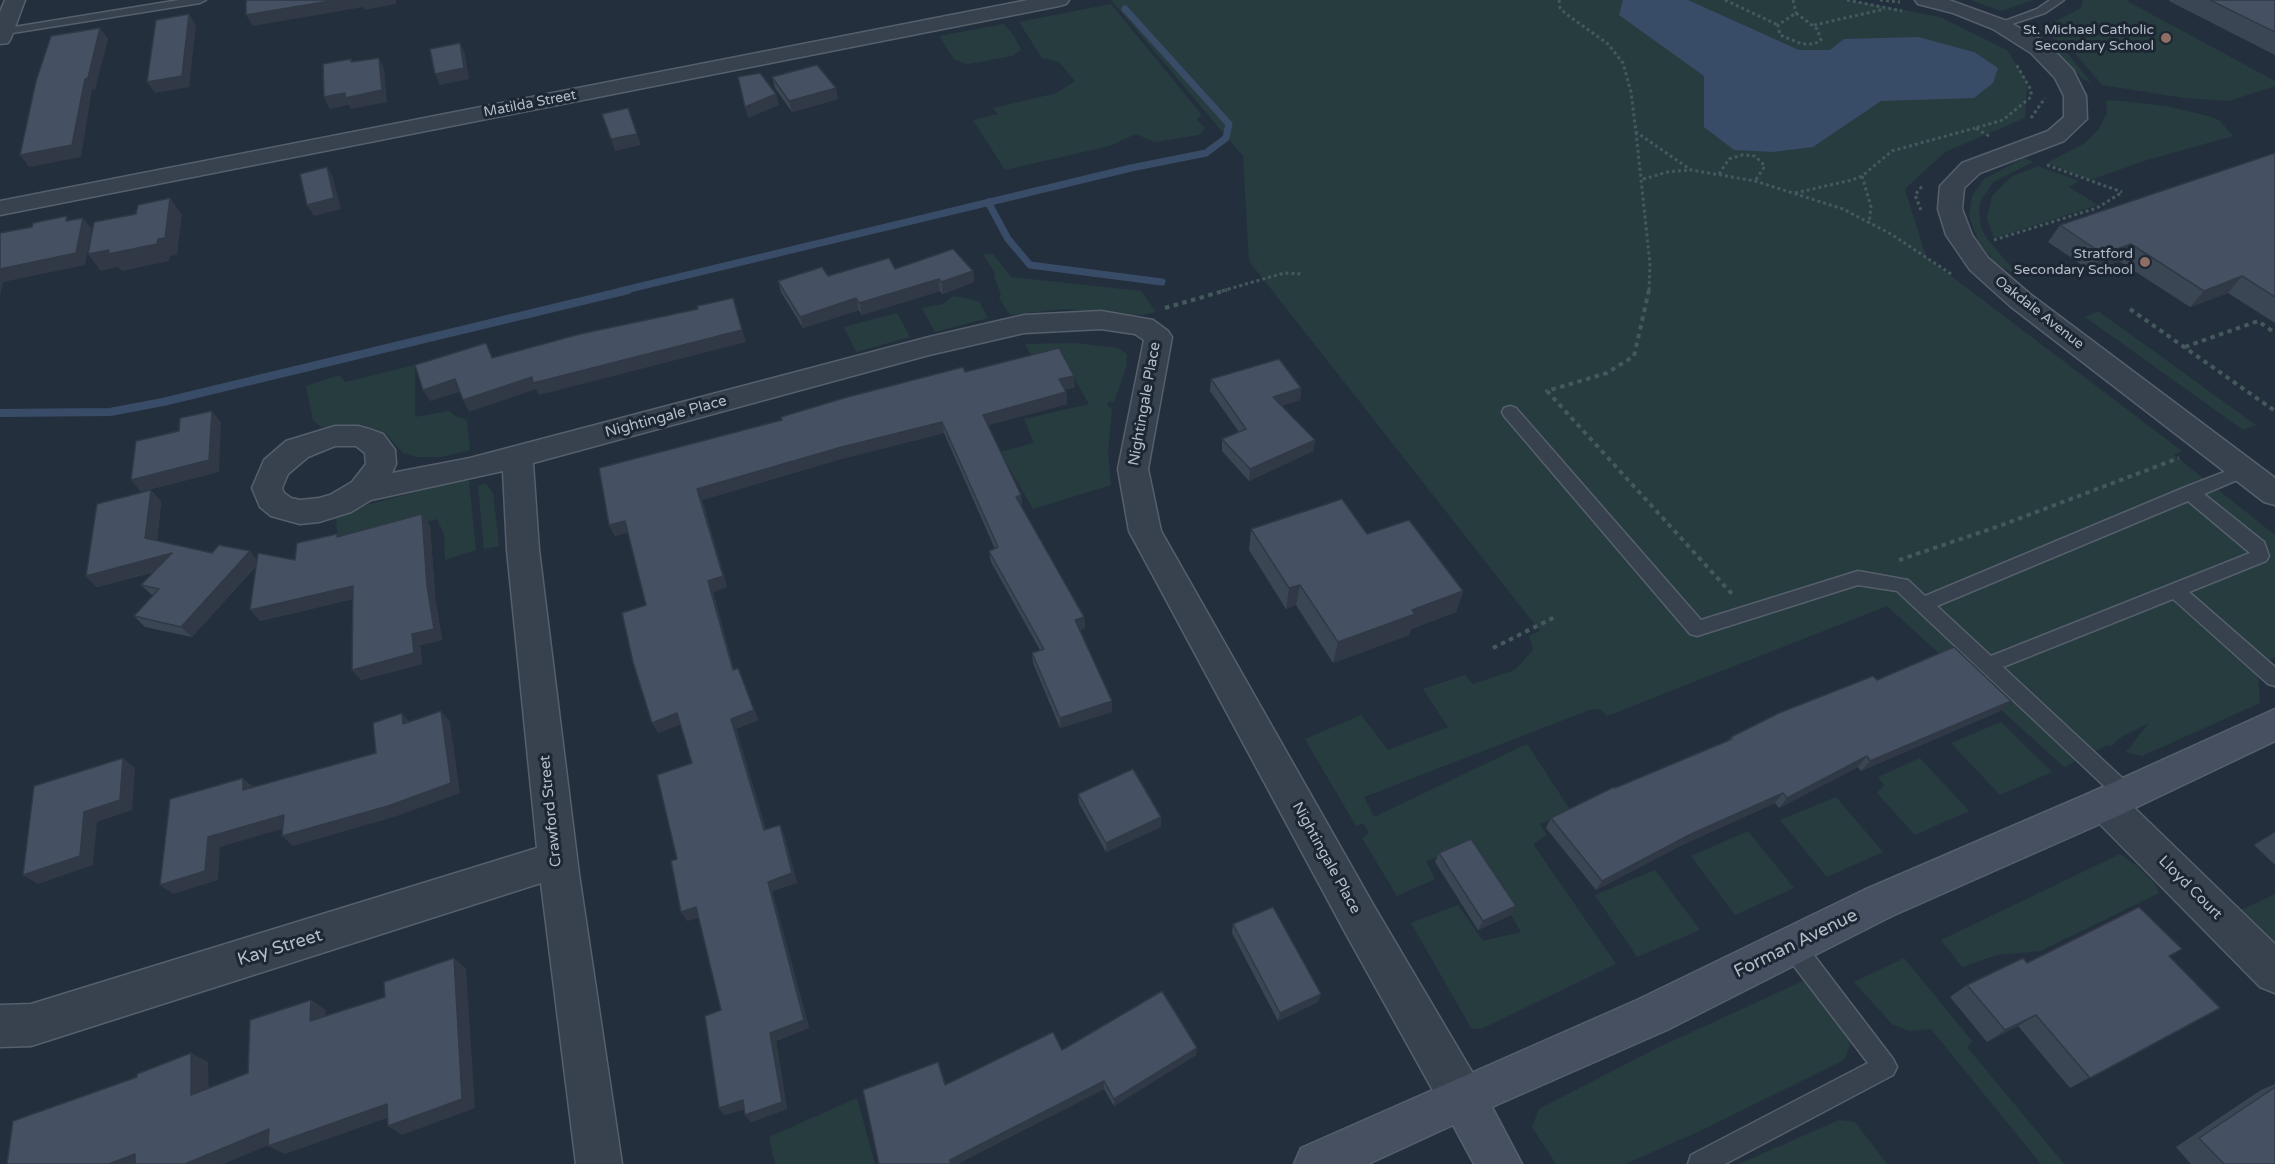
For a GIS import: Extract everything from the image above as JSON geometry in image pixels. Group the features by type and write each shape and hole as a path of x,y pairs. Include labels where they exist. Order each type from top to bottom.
{"street":[{"path":"0,34 15,0"},
{"name":"Matilda Street","path":"0,208 1058,0"},
{"name":"Oakdale Avenue","path":"1913,5 1960,9 2000,25 2039,48 2065,75 2075,96 2075,119 2056,136 1971,168 1952,186 1950,209 1959,236 1979,264 2233,475 2275,494"},
{"name":"Nightingale Place","path":"363,490 470,469 929,346 1024,324 1101,320 1143,326 1158,337 1133,469 1145,531 1360,920 1462,1098"},
{"name":"Crawford Street","path":"518,456 523,550 557,860 599,1164"},
{"name":"Forman Avenue","path":"1317,1164 1652,1015 1936,876 2115,799 2275,724"},
{"name":"Lloyd Court","path":"2115,799 2275,973"},
{"name":"Kay Street","path":"0,1026 31,1025 557,860"},
{"path":"1462,1098 1499,1164"}],"lane":[{"path":"0,34 200,0"},
{"path":"2000,25 2041,11 2058,0"},
{"path":"1510,412 1697,629 1858,578 1902,585 1989,665 2115,799"},
{"path":"1924,604 2233,475"},
{"path":"1989,665 2260,556 2258,547 2189,492"},
{"path":"2175,590 2275,678"},
{"path":"1700,1164 1884,1067 1792,945"}],"path":[{"path":"1559,0 1560,8 1565,13 1608,44 1623,63 1631,92 1643,179 1641,187 1646,206 1650,264 1649,290 1634,356 1607,373 1547,391 1736,598"},
{"path":"1725,0 1778,25"},
{"path":"1793,0 1796,13 1813,26 1820,34 1821,40 1814,44 1787,40 1780,35 1777,30 1778,25 1787,16 1796,13"},
{"path":"1847,0 1896,9"},
{"path":"1880,0 1913,5"},
{"path":"1813,26 1913,5"},
{"path":"1792,194 1843,183 1862,176 1892,151 2003,120 2031,98 2031,90 2015,64"},
{"path":"2029,121 2046,99 2042,90"},
{"path":"1975,128 1988,138 2038,162 2122,192 2097,208 1992,241"},
{"path":"1636,132 1691,170"},
{"path":"1719,174 1729,159 1742,154 1755,156 1765,166 1755,181"},
{"path":"1643,179 1668,172 1691,170 1755,181 1843,209 1892,234 1953,276"},
{"path":"1862,176 1871,207 1869,223"},
{"path":"1922,213 1915,195 1929,177"},
{"path":"1143,326 1167,305 1284,273 1303,274"},
{"path":"2130,309 2275,411"},
{"path":"2184,347 2258,321 2275,333"},
{"path":"1890,563 2002,525 2190,453 2233,475"},
{"path":"1493,648 1555,617"}],"green space":[{"path":"1111,0 1850,0 1940,17 2007,50 2027,81 2025,118 1945,152 1905,189 1926,257 2182,451 2174,455 2275,535 2275,657 2251,670 2258,677 2260,703 2142,756 2126,752 2149,723 2121,737 2112,746 2107,745 2064,767 1887,606 1607,716 1601,710 1592,709 1364,797 1374,817 1527,744 1571,811 1540,824 1547,835 1533,844 1616,964 1481,1029 1471,1028 1411,923 1458,905 1483,941 1521,932 1471,846 1426,861 1435,879 1397,896 1362,838 1369,833 1363,823 1356,826 1305,739 1361,715 1388,750 1448,727 1423,689 1465,675 1473,684 1515,670 1533,650 1529,636 1540,631 1249,261 1243,156"},
{"path":"1971,0 2033,0 2001,11"},
{"path":"2083,0 2130,0 2127,1 2275,81 2275,86 2229,101 2184,98 2102,85 2075,53 2040,29 2081,8"},
{"path":"1111,4 1201,114 1197,120 1205,128 1199,135 1154,142 1136,134 1109,146 1005,170 973,120 998,114 993,108 1057,93 1075,81 1059,62 1042,58 1019,22"},
{"path":"1004,24 1014,36 1021,50 1012,56 967,64 954,59 939,36"},
{"path":"2021,24 2068,54 2092,84 2082,78 2054,49 2028,32"},
{"path":"2106,101 2166,106 2208,116 2219,120 2233,136 2147,160 2090,180 2047,163 2085,143 2099,129 2107,113"},
{"path":"2024,158 2033,162 1993,182 1981,200 1979,209 1981,228 1987,239 2020,277 1995,263 1979,243 1969,216 1972,196 1984,179"},
{"path":"2038,166 2079,181 2069,187 2098,205 1994,238 1987,219 1992,196 2011,177"},
{"path":"983,254 993,254 1011,277 1141,291 1156,312 1128,315 1065,309 1010,315 999,298 1001,294 995,273"},
{"path":"953,296 979,301 988,318 935,332 922,308 943,304"},
{"path":"2098,311 2256,425 2243,430 2085,317"},
{"path":"897,313 910,337 856,352 844,327"},
{"path":"1075,343 1118,348 1127,354 1126,367 1114,402 1107,402 1108,407 1112,408 1108,452 1111,485 1033,509 1000,452 1034,443 1024,419 1089,404 1063,359 1065,355 1033,358 1025,344"},
{"path":"415,365 415,417 449,411 467,420 470,450 441,457 416,457 403,453 385,433 369,427 321,427 313,420 306,386 339,375 345,382"},
{"path":"460,480 469,481 476,550 445,560 444,534 437,519 338,545 336,518 352,509"},
{"path":"485,483 493,493 499,546 484,549 478,486"},
{"path":"2001,722 2052,772 2000,795 1951,743"},
{"path":"1920,758 1969,811 1915,835 1877,793 1884,785 1878,777"},
{"path":"1836,797 1883,852 1827,877 1780,820"},
{"path":"1748,831 1794,888 1735,915 1691,856"},
{"path":"2120,854 2138,867 2155,884 2159,893 2041,951 1997,955 1962,967 1941,940"},
{"path":"1655,870 1700,930 1637,957 1595,895"},
{"path":"2275,894 2275,942 2241,910"},
{"path":"1904,958 1972,1041 1967,1047 2064,1164 2041,1164 1931,1029 1909,1031 1892,1024 1854,982"},
{"path":"1803,981 1810,982 1849,1031 1850,1046 1844,1060 1700,1131 1625,1164 1556,1164 1532,1127 1539,1109 1657,1048"},
{"path":"857,1098 875,1164 775,1164 769,1137"},
{"path":"1839,1120 1855,1122 1887,1164 1739,1164"}],"water":[{"path":"1623,0 1688,0 1799,50 1830,50 1844,39 1918,37 1974,52 1998,68 1993,83 1974,98 1881,101 1813,147 1773,152 1734,150 1704,127 1704,76 1619,15"}],"building":[{"path":"246,0 336,0 246,15"},
{"path":"2210,0 2275,0 2275,32"},
{"path":"189,14 182,76 147,82 156,20"},
{"path":"100,28 88,78 85,79 72,145 20,155 36,81 51,36"},
{"path":"460,43 464,68 435,74 430,49"},
{"path":"379,58 382,90 345,98 345,93 324,97 323,64 351,59 351,62"},
{"path":"817,65 836,88 789,101 772,77"},
{"path":"760,73 776,94 745,107 738,77"},
{"path":"628,108 637,134 611,139 602,114"},
{"path":"2275,153 2275,297 2242,276 2204,291 2131,244 2103,254 2060,225"},
{"path":"327,167 334,198 307,205 300,174"},
{"path":"170,198 165,238 158,239 157,244 108,254 109,250 88,254 94,222 136,214 138,205"},
{"path":"67,216 66,221 83,218 76,253 0,269 0,233 32,227 33,223"},
{"path":"953,249 973,271 941,282 939,279 859,303 856,298 800,317 778,281 822,267 828,276 889,258 895,269"},
{"path":"733,298 742,330 533,383 532,377 463,400 455,379 423,390 415,365 486,343 492,358 580,334 698,309 697,306"},
{"path":"1059,348 1074,376 1059,379 1066,392 983,415 1021,495 1016,497 1084,617 1075,620 1112,701 1060,718 1032,653 1044,649 989,551 998,547 942,422 838,448 697,489 723,576 708,581 733,670 738,668 754,710 731,719 764,830 780,825 792,873 768,882 804,1020 770,1033 782,1102 745,1115 743,1100 719,1108 705,1016 721,1010 696,907 681,912 671,861 677,859 657,775 692,763 677,713 652,723 633,662 622,613 646,605 625,521 609,525 599,468 782,420 781,417 844,398 963,367 965,372"},
{"path":"1279,359 1301,388 1273,397 1315,440 1250,469 1222,439 1246,429 1211,379"},
{"path":"212,411 209,460 131,480 136,441 179,431 180,418"},
{"path":"151,490 145,538 212,553 219,545 250,551 181,627 134,616 159,589 141,585 172,553 86,576 97,504"},
{"path":"1342,499 1367,534 1409,520 1463,591 1412,610 1415,614 1338,642 1300,585 1289,588 1251,529"},
{"path":"422,514 427,586 434,629 412,634 414,653 352,670 353,586 250,610 258,553 295,560 297,543 337,534 337,537"},
{"path":"1954,647 2011,701 1870,761 1867,756 1787,798 1783,793 1689,835 1602,881 1551,818 1614,787 1732,739 1731,737 1779,713 1873,676 1877,680"},
{"path":"441,711 451,783 388,806 282,836 284,815 208,837 205,871 160,885 170,799 243,778 243,790 376,753 373,723 402,713 403,724"},
{"path":"123,758 120,800 84,812 80,856 23,875 34,786"},
{"path":"1133,769 1161,817 1106,843 1078,794"},
{"path":"1471,839 1516,906 1483,921 1439,853"},
{"path":"1273,907 1321,994 1280,1013 1233,924"},
{"path":"2139,907 2182,949 2169,956 2220,1008 2090,1078 2036,1015 2005,1030 1967,985 2023,958 2027,963"},
{"path":"454,958 462,1099 388,1126 387,1104 268,1146 269,1129 185,1164 135,1164 135,1154 109,1164 7,1164 13,1121 137,1077 137,1074 191,1053 191,1095 248,1073 250,1020 311,1000 310,1021 385,997 384,982"},
{"path":"1162,991 1197,1048 1114,1099 1104,1081 950,1160 951,1164 879,1164 863,1090 938,1062 945,1085 1053,1032 1062,1050"},
{"path":"2275,1087 2275,1164 2224,1164 2199,1138"}],"waterway":[{"path":"988,202 1131,168 1206,153 1226,138 1229,124 1125,9"},
{"path":"621,291 988,202"},
{"path":"988,202 1008,239 1030,265 1162,282"},
{"path":"0,413 110,412 163,402 628,290"}],"place":[{"name":"St. Michael Catholic Secondary School","path":"2166,38"},
{"name":"Stratford Secondary School","path":"2145,262"}]}
